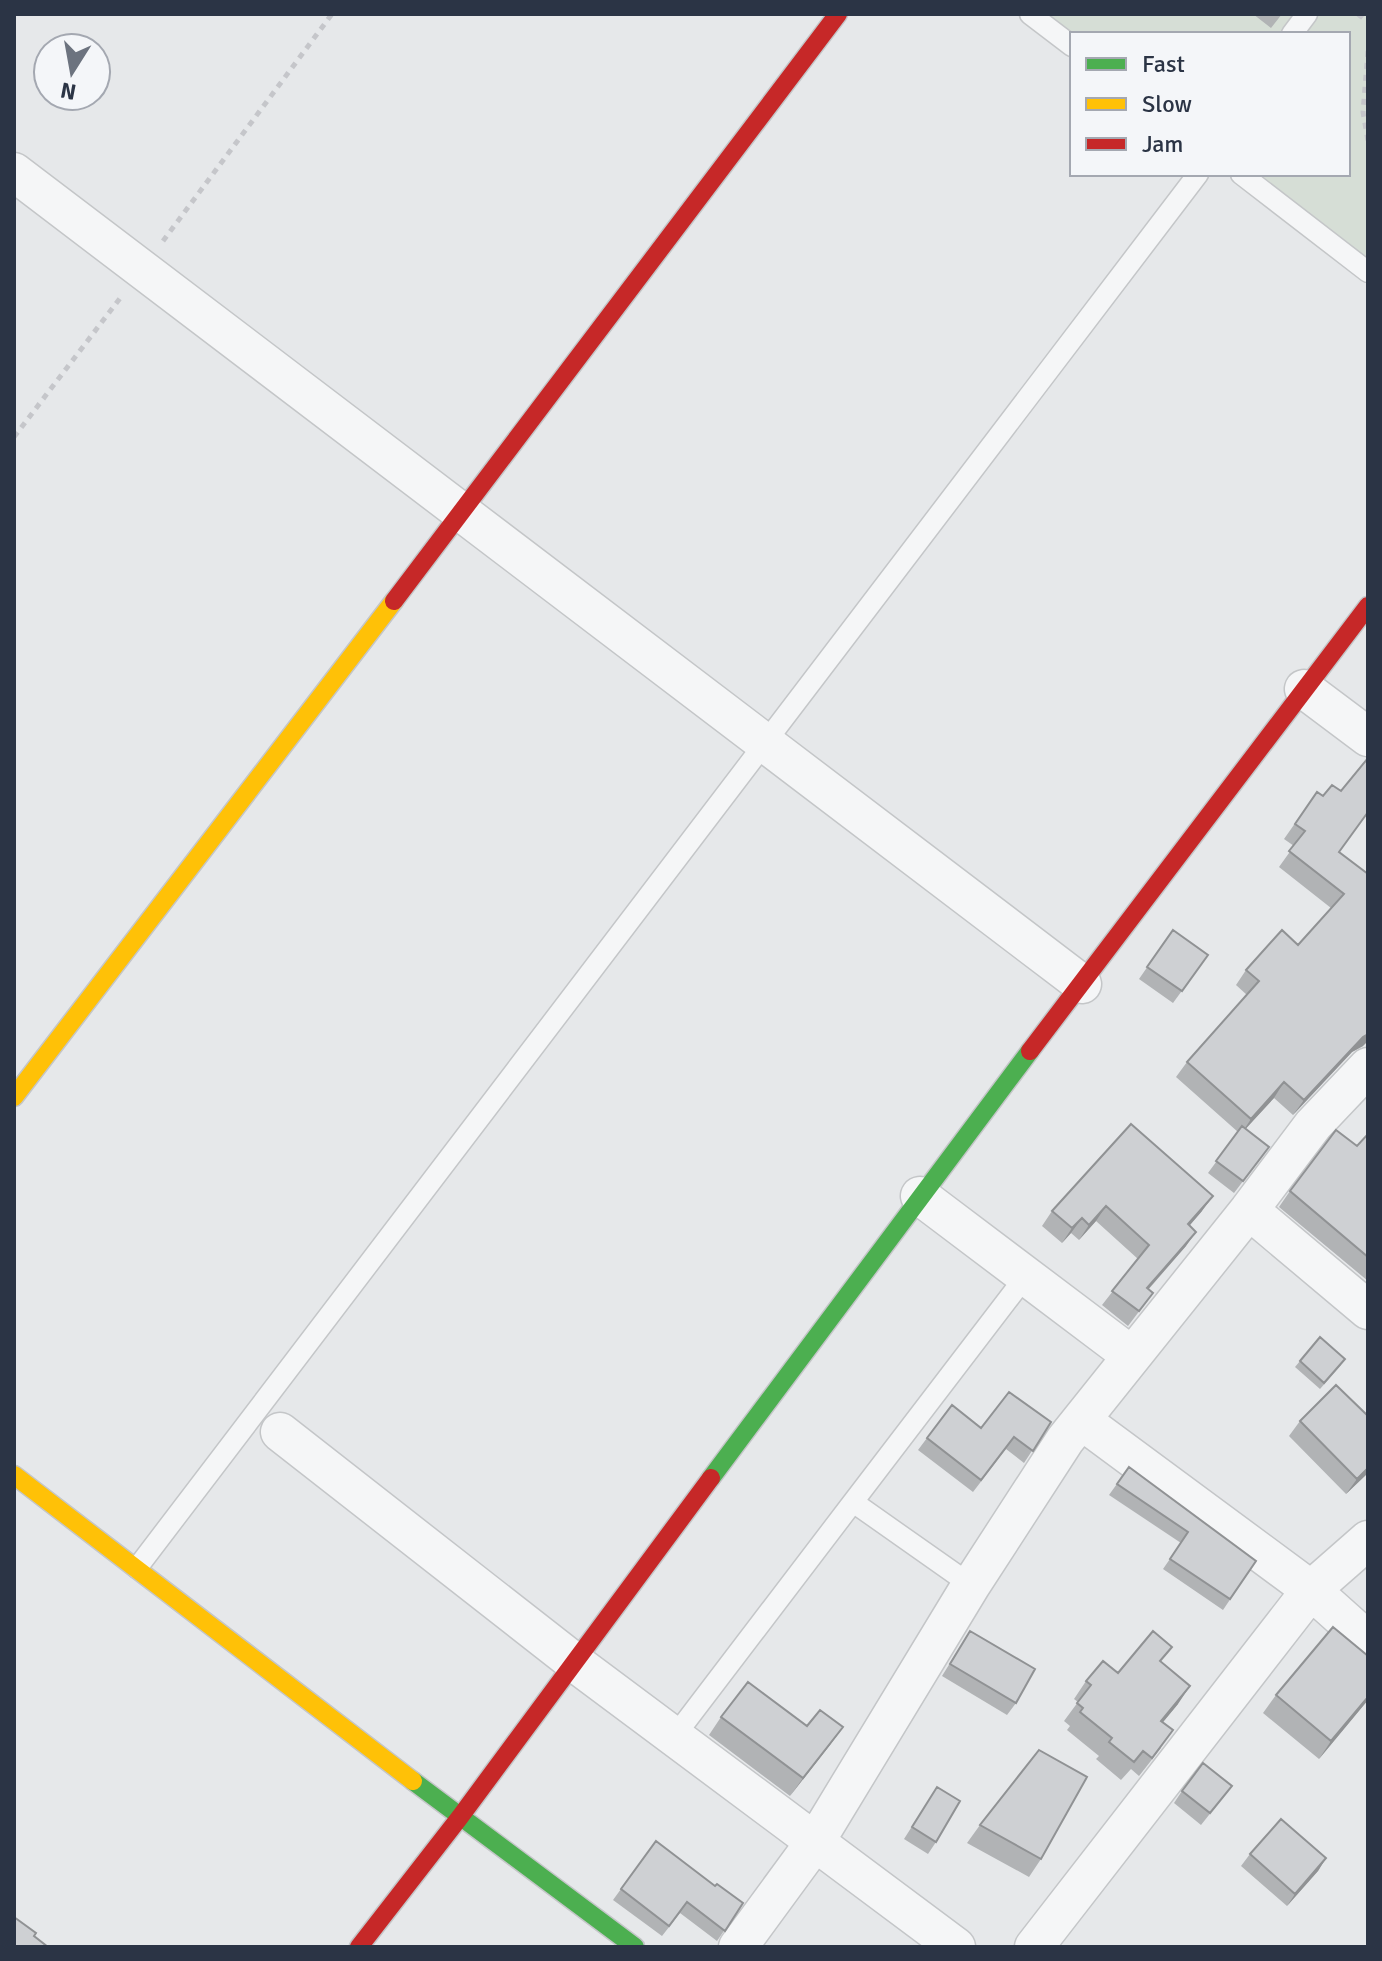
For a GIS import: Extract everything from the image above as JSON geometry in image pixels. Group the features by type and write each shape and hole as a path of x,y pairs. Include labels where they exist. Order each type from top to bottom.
{"street":[{"path":"14,1097 463,512 838,14"},
{"path":"14,172 1082,984"},
{"path":"359,1947 460,1817 920,1196 1368,606"},
{"path":"1304,689 1368,737"},
{"path":"738,1947 815,1842 971,1585 1065,1440 1313,1125 1368,1067"},
{"path":"920,1196 1132,1356"},
{"path":"1249,1210 1368,1310"},
{"path":"1081,1420 1311,1590 1368,1641"},
{"path":"280,1432 574,1662 956,1947"},
{"path":"14,1475 635,1947"},
{"path":"1034,1947 1311,1590 1368,1540"}],"lane":[{"path":"1030,14 1070,44"},
{"path":"1294,32 1307,14"},
{"path":"137,1568 1196,176"},
{"path":"1244,176 1368,272"},
{"path":"674,1737 1025,1277"},
{"path":"853,1502 971,1585"}],"path":[{"path":"14,437 332,14"},
{"path":"1358,14 1368,22"},
{"path":"1368,51 1363,112 1368,141"}],"shaded area":[{"path":"1034,14 1368,14 1368,264 1250,176 1350,176 1350,32 1070,33"}],"building":[{"path":"1368,758 1368,812 1339,852 1368,874 1368,1034 1304,1100 1284,1082 1251,1119 1187,1062 1259,981 1246,970 1282,930 1298,945 1344,894 1289,851 1305,831 1295,824 1317,792 1323,796 1332,785 1341,791"},
{"path":"1173,930 1208,955 1182,991 1147,967"},
{"path":"1131,1124 1213,1196 1188,1224 1196,1232 1147,1288 1153,1293 1139,1311 1112,1291 1149,1245 1106,1206 1089,1225 1082,1218 1072,1228 1052,1211"},
{"path":"1242,1126 1269,1147 1243,1181 1216,1161"},
{"path":"1336,1130 1357,1146 1368,1134 1368,1257 1290,1191"},
{"path":"1320,1337 1345,1359 1324,1383 1300,1361"},
{"path":"1336,1385 1368,1416 1368,1468 1357,1479 1300,1421"},
{"path":"1009,1392 1051,1422 1033,1451 1014,1437 981,1480 927,1438 952,1405 981,1428"},
{"path":"1129,1467 1256,1561 1230,1599 1170,1559 1188,1532 1117,1484"},
{"path":"1333,1627 1368,1656 1368,1697 1331,1741 1276,1695"},
{"path":"970,1631 1035,1669 1016,1703 950,1664"},
{"path":"1153,1631 1172,1647 1160,1661 1190,1686 1161,1721 1173,1730 1152,1758 1143,1751 1134,1762 1109,1742 1112,1738 1080,1712 1083,1708 1077,1703 1091,1685 1086,1681 1103,1661 1118,1673"},
{"path":"748,1682 807,1726 820,1710 843,1727 803,1778 721,1717"},
{"path":"1039,1750 1087,1777 1041,1859 980,1825"},
{"path":"1203,1763 1232,1786 1210,1813 1182,1791"},
{"path":"937,1787 960,1801 936,1842 912,1827"},
{"path":"1281,1819 1326,1858 1295,1894 1250,1854"},
{"path":"656,1841 715,1886 717,1884 743,1903 725,1931 687,1902 669,1926 621,1889"},
{"path":"14,1917 36,1933 34,1936 48,1947 14,1947"}],"traffic: fast":[{"path":"711,1478 1030,1051"},
{"path":"413,1781 635,1947"}],"traffic: slow":[{"path":"14,1097 394,601"},
{"path":"14,1475 413,1781"}],"traffic: jam":[{"path":"394,601 838,14"},
{"path":"1030,1051 1368,606"},
{"path":"359,1947 460,1817 711,1478"}]}
